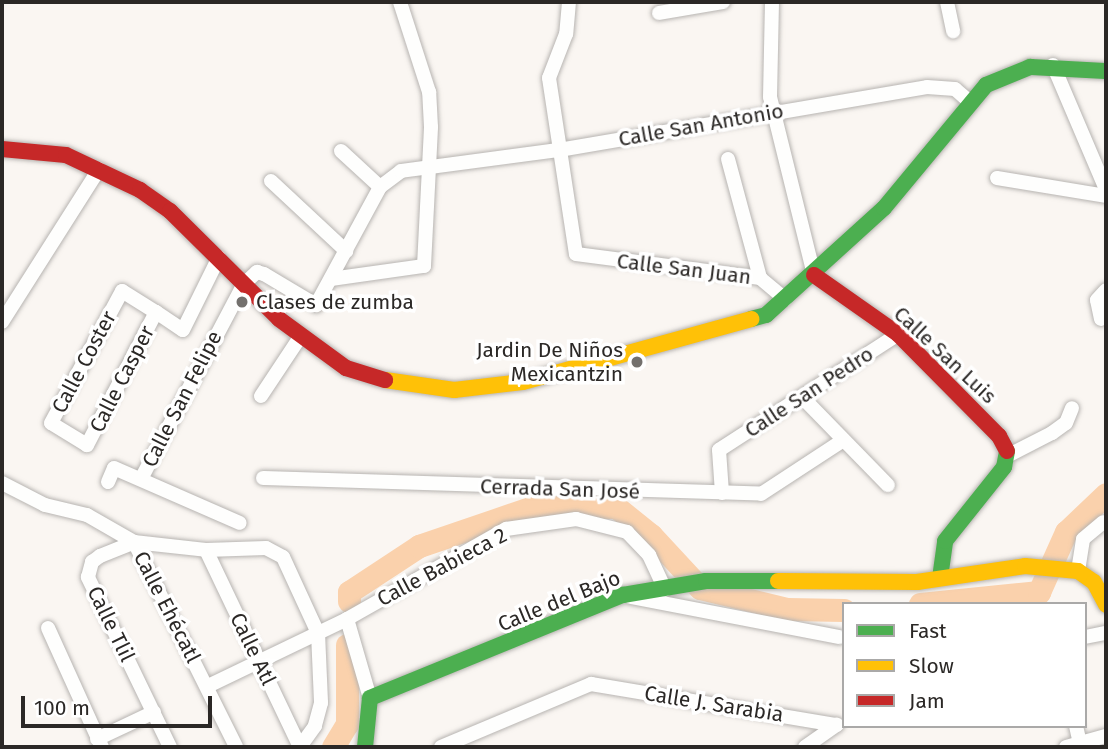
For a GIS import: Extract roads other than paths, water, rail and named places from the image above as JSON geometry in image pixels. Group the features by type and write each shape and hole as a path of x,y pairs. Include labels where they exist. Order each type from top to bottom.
{"street":[{"path":"331,279 424,266 426,169 431,127 429,92 400,2"},
{"path":"559,150 549,78 566,34 569,2"},
{"path":"659,13 723,2"},
{"path":"772,2 774,112 814,275"},
{"path":"947,2 953,32"},
{"path":"2,149 66,155 99,169 170,211 300,337 346,368 373,378 454,390 523,382 701,336 766,315 814,275 893,197 970,102 1006,74 1054,65 1106,71"},
{"path":"1054,65 1106,189"},
{"name":"Calle San Antonio","path":"380,187 401,171 559,150 927,87 955,89 970,102"},
{"name":"Calle San Juan","path":"559,150 576,254 760,278 785,299"},
{"path":"244,284 257,272 264,274 316,305 380,187 341,151"},
{"path":"728,159 760,278"},
{"path":"2,322 99,169"},
{"path":"997,178 1106,196"},
{"path":"271,181 346,251"},
{"name":"Calle Coster","path":"51,423 122,291 183,330 219,257"},
{"name":"Calle San Luis","path":"814,275 898,334 990,426 1009,455"},
{"name":"Calle San Felipe","path":"108,482 114,468 141,478 244,284"},
{"path":"1101,319 1097,300 1106,290"},
{"name":"Calle Casper","path":"51,423 87,445 156,312"},
{"name":"Calle San Pedro","path":"722,493 719,450 898,334"},
{"path":"261,396 300,337"},
{"path":"802,397 842,441 888,485"},
{"path":"940,578 945,541 1004,467 1009,455 1066,423 1073,408"},
{"name":"Cerrada San José","path":"262,478 761,494 842,441"},
{"path":"141,478 240,523"},
{"path":"2,483 45,505 87,514 134,542 206,550 276,551 288,565 318,634 321,703 315,726 300,747"},
{"name":"Calle Babieca 2","path":"208,686 347,619 506,529 576,519 627,532 649,555 671,588"},
{"path":"1103,522 1083,539 1073,570 1094,582 1106,605"},
{"name":"Calle Tlil","path":"134,542 92,562 88,577 170,747"},
{"name":"Calle Ehécatl","path":"134,542 208,686 236,747"},
{"name":"Calle Atl","path":"206,550 300,747"},
{"name":"Calle del Bajo","path":"370,698 623,595 706,581 850,583 940,578 1025,566 1073,570"},
{"path":"623,595 839,637"},
{"path":"347,619 370,698 365,747"},
{"path":"48,628 99,743 154,712"},
{"path":"1087,637 1106,633"},
{"name":"Calle J. Sarabia","path":"441,747 591,684 837,725 805,747"},
{"path":"1073,745 1106,736"}],"waterway":[{"path":"940,602 1039,592 1066,532 1106,494"},
{"path":"349,601 349,592 419,546 533,507 616,507 651,535 700,588 787,609 842,610"},
{"path":"333,747 347,724 347,645"}],"place":[{"name":"Clases de zumba","path":"242,302"},
{"name":"Jardin De Niños Mexicantzin","path":"637,362"}]}
